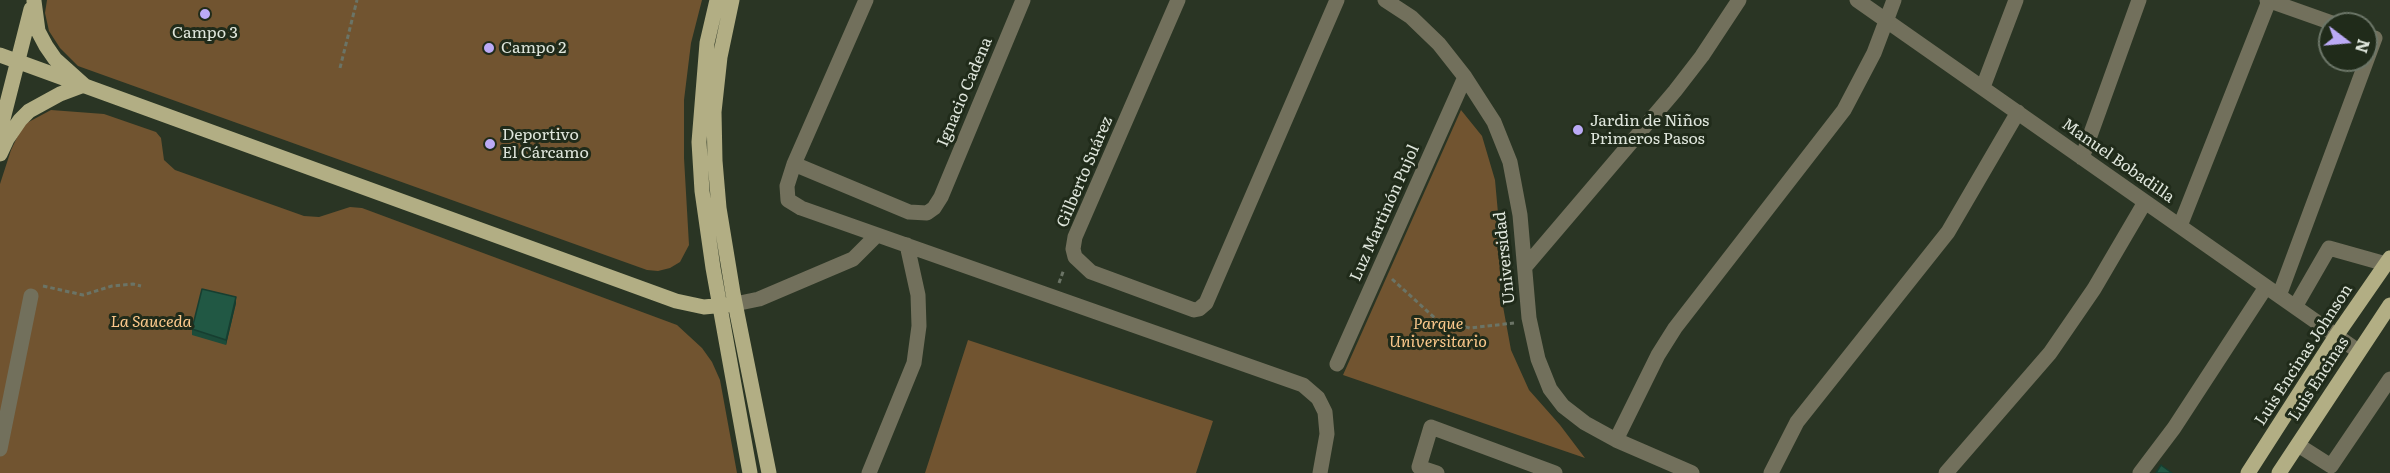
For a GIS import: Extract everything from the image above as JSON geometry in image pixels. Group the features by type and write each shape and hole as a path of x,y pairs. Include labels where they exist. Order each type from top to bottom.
{"main road":[{"path":"34,0 38,31 46,46 55,59 84,86"},
{"path":"0,131 34,0"},
{"path":"717,0 707,42 700,101 699,142 706,221 769,473"},
{"path":"732,0 720,57 714,112 714,161 728,305 750,473"},
{"path":"0,55 676,301 704,307 728,305"},
{"path":"0,154 7,139 29,111 60,94 84,86"},
{"name":"Luis Encinas Johnson","path":"2248,473 2336,336 2388,261"},
{"name":"Luis Encinas","path":"2279,473 2390,306"}],"street":[{"path":"866,0 794,164 787,186 789,200 801,208 1303,385 1318,398 1325,412 1327,434 1320,473"},
{"name":"Ignacio Cadena","path":"794,164 909,212 927,213 934,208 941,198 1023,0"},
{"name":"Gilberto Suárez","path":"1178,0 1075,237 1073,249 1075,257 1091,272 1194,310 1206,303 1337,0"},
{"name":"Universidad","path":"1385,0 1411,17 1439,44 1465,77 1494,122 1510,162 1521,215 1529,318 1538,359 1550,388 1563,406 1585,423 1616,440 1692,473"},
{"path":"1525,267 1675,91 1702,56 1739,0"},
{"name":"Manuel Bobadilla","path":"1857,0 2358,351"},
{"path":"1616,440 1658,355 1675,328 1844,110 1874,53 1894,0"},
{"path":"1983,87 2016,0"},
{"path":"2082,158 2139,0"},
{"path":"2180,226 2268,0 2318,18"},
{"path":"2279,296 2364,72"},
{"name":"Luz Martinón Pujol","path":"1336,364 1465,77"},
{"path":"1771,473 1797,422 1948,232 2018,112"},
{"path":"1946,473 2050,353 2094,289 2145,202"},
{"path":"728,305 759,299 853,259 878,235"},
{"path":"869,473 914,363 919,326 918,295 907,245"},
{"path":"2295,307 2329,248 2388,261"},
{"path":"2140,473 2174,428 2266,287"},
{"path":"0,449 32,290"},
{"path":"2298,445 2331,466 2390,379"},
{"path":"1437,473 1419,466 1431,427 1555,473"}],"path":[{"path":"340,68 357,0"},
{"path":"1053,297 1073,249"},
{"path":"1380,266 1437,320 1470,328 1506,325 1529,318"},
{"path":"32,290 83,295 112,286 133,284 141,286"}],"green space":[{"name":"Deportivo El Cárcamo","path":"47,0 702,0 691,43 684,100 684,158 689,245 680,262 670,268 658,271 647,270 78,66 60,48 49,31 45,13"},
{"name":"La Sauceda","path":"51,110 104,114 156,132 161,138 164,160 175,170 304,216 319,217 350,207 362,208 677,325 702,348 712,362 720,380 737,473 0,473 0,184 11,150 23,125"},
{"name":"Parque Universitario","path":"1461,110 1482,136 1495,180 1500,235 1500,290 1511,350 1529,390 1585,458 1343,375"},
{"path":"968,340 1213,421 1196,473 925,473"}],"building":[{"path":"202,289 236,297 226,340 192,329"},
{"path":"2161,465 2172,473 2156,473"}],"place":[{"name":"Campo 3","path":"205,14"},
{"name":"Campo 2","path":"489,48"},
{"name":"Jardin de Niños Primeros Pasos","path":"1578,130"},
{"name":"Deportivo El Cárcamo","path":"490,144"}]}
